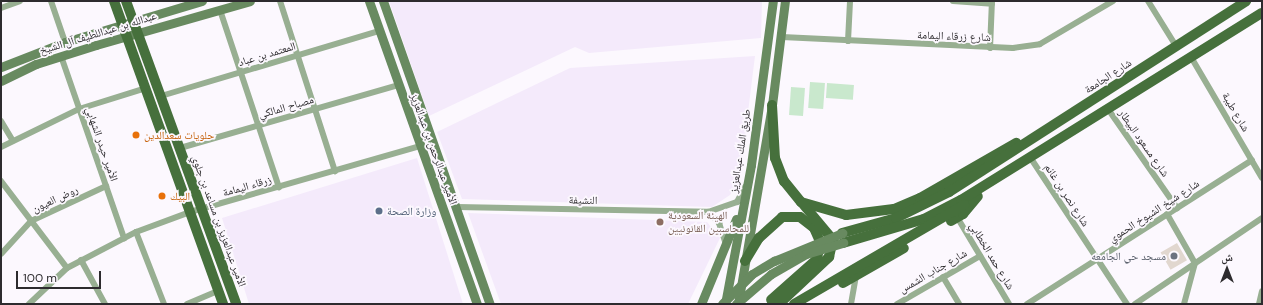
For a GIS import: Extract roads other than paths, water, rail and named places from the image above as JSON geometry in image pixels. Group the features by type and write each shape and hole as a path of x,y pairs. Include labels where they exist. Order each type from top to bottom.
{"main road":[{"path":"114,1 223,304"},
{"name":"الأمير عبدالعزيز بن مساعد بن جلوي","path":"126,1 236,304"},
{"name":"شارع الجامعة","path":"842,238 902,215 983,172 1246,1"},
{"path":"842,238 924,219 998,177 1262,13"},
{"path":"772,105 778,170 801,202 827,228 833,240 824,265 772,303"},
{"path":"801,202 846,215 894,209 949,183 1078,109"},
{"path":"807,304 957,217 998,177"},
{"path":"794,304 978,196"},
{"path":"745,261 758,238 782,217 800,217 814,228 821,244 816,260 772,303"}],"street":[{"path":"1,8 20,1"},
{"path":"51,1 65,42"},
{"name":"عبدالله بن عبداللطيف آل الشيخ","path":"1,67 65,42 199,1"},
{"name":"عبدالله بن عبداللطيف آل الشيخ","path":"2,79 61,56 250,1"},
{"path":"280,1 335,170"},
{"name":"الأمير عبدالرحمن بن عبدالعزيز","path":"370,1 398,85 477,304"},
{"name":"الأمير عبدالرحمن بن عبدالعزيز","path":"383,1 458,207 490,304"},
{"name":"طريق الملك عبدالعزيز","path":"724,304 748,182 773,1"},
{"name":"طريق الملك عبدالعزيز","path":"737,304 772,105 782,37 784,1"},
{"path":"848,41 850,1"},
{"path":"953,1 992,3 990,48"},
{"name":"شارع زرقاء اليمامة","path":"782,37 990,48 1040,44 1113,1"},
{"path":"1148,1 1176,46"},
{"path":"220,10 279,187"},
{"name":"المعتمد بن عباد","path":"161,96 379,31"},
{"name":"الأمير حيدر الشهابي","path":"61,56 124,238"},
{"name":"شارع طيبة","path":"1191,57 1262,178"},
{"name":"مصباح المالكي","path":"180,148 398,85"},
{"path":"1,147 79,109 146,88"},
{"name":"شارع مسعود البيطار","path":"1108,109 1176,208"},
{"path":"1,122 13,141"},
{"name":"زرقاء اليمامة","path":"29,304 67,268 136,232 190,212 420,146"},
{"name":"شارع نصر بن غانم","path":"1030,157 1127,304"},
{"name":"شارع شيخ الشيوخ الحموي","path":"1027,304 1252,160"},
{"path":"1,181 67,268"},
{"path":"726,248 719,223 708,212 737,202 748,182"},
{"path":"701,304 726,248 748,182"},
{"name":"روض العيون","path":"1,254 31,221 106,186"},
{"name":"النشيفة","path":"458,207 708,212"},
{"path":"1168,214 1195,263 1184,304"},
{"name":"شارع حمد الخطابي","path":"957,217 1009,304"},
{"path":"1135,304 1262,218"},
{"path":"136,232 164,304"},
{"path":"724,304 752,274 774,261 842,238"},
{"path":"737,304 770,274 806,254 842,238"},
{"name":"شارع جناب الشمس","path":"897,304 907,301 943,277 980,256"},
{"path":"81,260 105,304"},
{"path":"851,304 856,276"},
{"path":"943,277 959,304"},
{"path":"187,304 218,291"},
{"path":"1259,304 1262,291"}],"place":[{"name":"حلويات سعدالدين","path":"136,135"},
{"name":"البيك","path":"162,196"},
{"name":"وزارة الصحة","path":"379,211"},
{"name":"الهيئة السعودية للمحاسبين القانونيين","path":"660,222"},
{"name":"مسجد حي الجامعه","path":"1174,256"}]}
